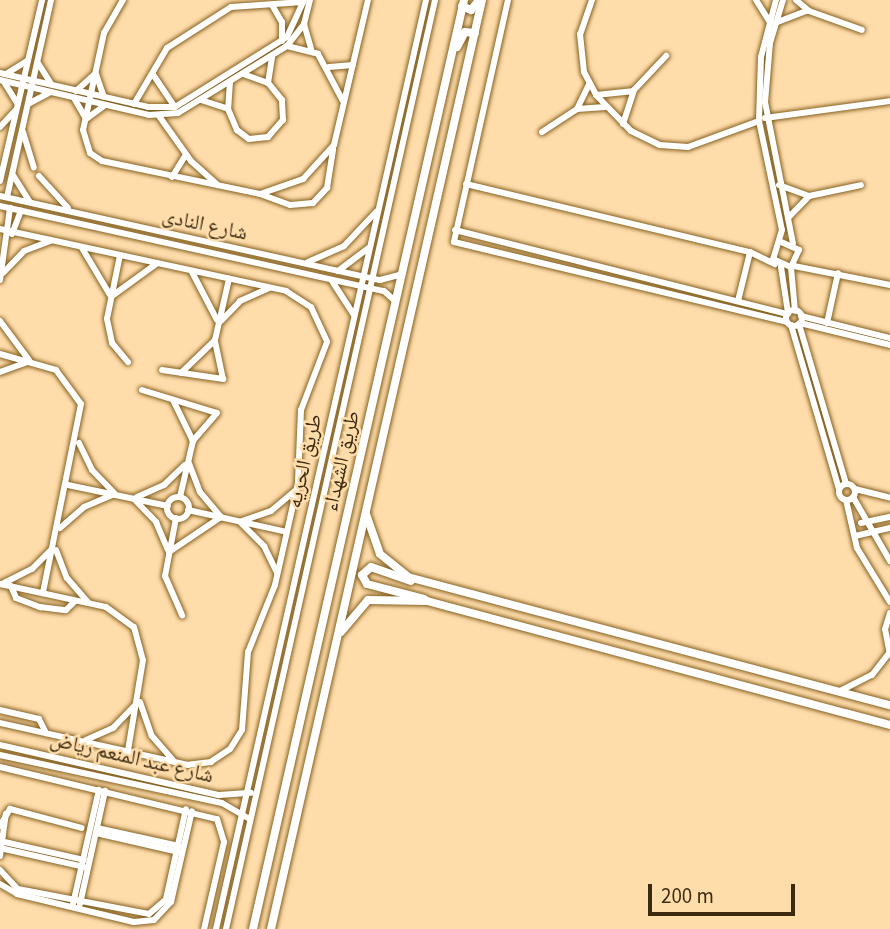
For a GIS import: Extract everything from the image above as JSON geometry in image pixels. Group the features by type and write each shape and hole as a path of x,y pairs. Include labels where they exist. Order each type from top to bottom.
{"main road":[{"path":"463,3 471,10 480,0"},
{"name":"طريق الشهداء","path":"271,926 475,33 480,0"},
{"name":"طريق الشهداء","path":"253,929 463,3"},
{"path":"450,57 463,33 475,33"},
{"path":"365,509 380,554 417,580"},
{"path":"890,705 371,566 362,575 367,584 406,590 427,601 890,725"},
{"path":"337,637 368,600 427,601"}],"street":[{"path":"0,181 42,0"},
{"path":"4,197 12,174 51,0"},
{"path":"123,0 107,20 86,119 84,142 94,157 172,177 260,194 290,205 313,203 327,188 334,145 368,0"},
{"name":"طريق الحريه","path":"216,929 426,0"},
{"name":"طريق الحريه","path":"226,929 435,0"},
{"path":"508,0 455,230 455,243 794,319 890,345"},
{"path":"593,0 580,47 589,84 605,107 623,124 650,141 678,148 762,120 890,101"},
{"path":"755,0 772,22"},
{"path":"776,0 762,120 782,242"},
{"path":"772,22 783,0"},
{"path":"796,0 809,11 862,30"},
{"path":"134,104 154,76 167,48 231,7 247,1 272,5 306,1"},
{"path":"306,1 304,24 311,49 329,67 344,103"},
{"path":"86,119 105,101 176,110 284,44 306,1"},
{"path":"272,5 282,22 284,44"},
{"path":"772,22 809,11"},
{"path":"159,116 201,100 272,56 304,24"},
{"path":"284,44 311,49"},
{"path":"268,83 272,56"},
{"path":"623,124 634,90 666,56"},
{"path":"2,77 28,60"},
{"path":"37,62 51,89"},
{"path":"329,67 353,65"},
{"path":"74,94 96,72"},
{"path":"96,72 105,101"},
{"path":"230,82 228,109 237,130 249,139 275,133 284,108 268,83 243,74"},
{"path":"154,76 176,110 175,134"},
{"path":"2,77 159,116 175,134 186,155 222,188"},
{"path":"2,77 17,107"},
{"path":"577,109 589,84"},
{"path":"28,104 51,89"},
{"path":"596,95 634,90"},
{"path":"74,94 86,119"},
{"path":"201,100 228,109"},
{"path":"0,127 17,107"},
{"path":"542,132 577,109 605,107"},
{"path":"762,120 795,245 792,266 794,319 846,484 854,493 863,523 881,543 890,561"},
{"path":"22,128 34,167"},
{"path":"260,194 303,179 334,145"},
{"path":"172,177 186,155"},
{"path":"12,174 30,203"},
{"path":"39,176 72,211"},
{"path":"466,184 750,252 779,266 813,265 890,285"},
{"path":"778,185 809,196 861,185"},
{"path":"788,218 809,196"},
{"name":"شارع النادى","path":"4,197 372,279 402,274"},
{"path":"303,263 344,246 380,204"},
{"name":"شارع النادى","path":"0,206 370,288 395,301"},
{"path":"10,208 11,232"},
{"path":"0,278 11,232 21,211"},
{"path":"114,232 116,222"},
{"path":"128,235 130,225"},
{"path":"0,229 270,288 311,307 327,342 299,421 296,490 278,575 248,652 237,740 211,762 175,761 0,723"},
{"path":"455,230 738,301 794,319 827,323 890,338"},
{"path":"0,278 24,251 52,241"},
{"path":"750,252 774,247 782,242 795,245 813,265"},
{"path":"80,247 100,269 110,297"},
{"path":"338,271 370,247"},
{"path":"774,247 839,489 846,500 855,536 890,601"},
{"path":"738,301 750,252"},
{"path":"120,255 110,297 109,335 128,362"},
{"path":"110,297 159,264"},
{"path":"190,270 210,295 218,325"},
{"path":"827,323 838,273"},
{"path":"162,370 223,379 215,340 229,279"},
{"path":"331,280 347,296 354,317"},
{"path":"218,325 240,301 270,288"},
{"path":"0,321 30,361"},
{"path":"181,373 215,340"},
{"path":"0,354 56,370 74,387 82,411 44,593"},
{"path":"0,372 30,361"},
{"path":"142,390 217,412 193,440 180,497 168,506"},
{"path":"172,398 193,440"},
{"path":"78,439 92,470 115,495"},
{"path":"132,498 164,485 188,461"},
{"path":"188,461 200,492 221,517"},
{"path":"839,489 846,484"},
{"path":"68,485 168,506 176,518"},
{"path":"240,522 271,511 296,490"},
{"path":"846,500 854,493 890,498"},
{"path":"59,529 84,507 115,495"},
{"path":"180,497 188,510"},
{"path":"132,498 156,522 169,552"},
{"path":"182,615 167,590 169,552 176,518 188,510 287,532"},
{"path":"169,552 221,517"},
{"path":"853,524 890,517"},
{"path":"240,522 264,545 278,575"},
{"path":"855,536 888,528"},
{"path":"881,543 888,528"},
{"path":"1,584 32,569 55,544"},
{"path":"55,544 67,578 91,604"},
{"path":"1,584 91,604 121,615 138,635 139,700 128,751"},
{"path":"11,586 16,598 40,607 66,610 75,601"},
{"path":"840,691 868,679 890,654 890,613"},
{"path":"139,700 148,730 175,761"},
{"path":"84,741 113,728 139,700"},
{"path":"0,710 39,719 46,733"},
{"name":"شارع عبد المنعم رياض","path":"0,745 219,795 256,794"},
{"name":"شارع عبد المنعم رياض","path":"0,755 222,803 250,819"},
{"path":"0,767 213,816 224,832 204,929"},
{"path":"86,864 97,831 102,790"},
{"path":"76,905 102,790"},
{"path":"0,884 17,894 76,905 135,915 153,912 166,899 189,810"},
{"path":"6,813 1,847 86,864"},
{"path":"0,826 6,813"},
{"path":"6,813 82,828"},
{"path":"97,831 180,850"},
{"path":"0,870 14,887 76,905"}]}
